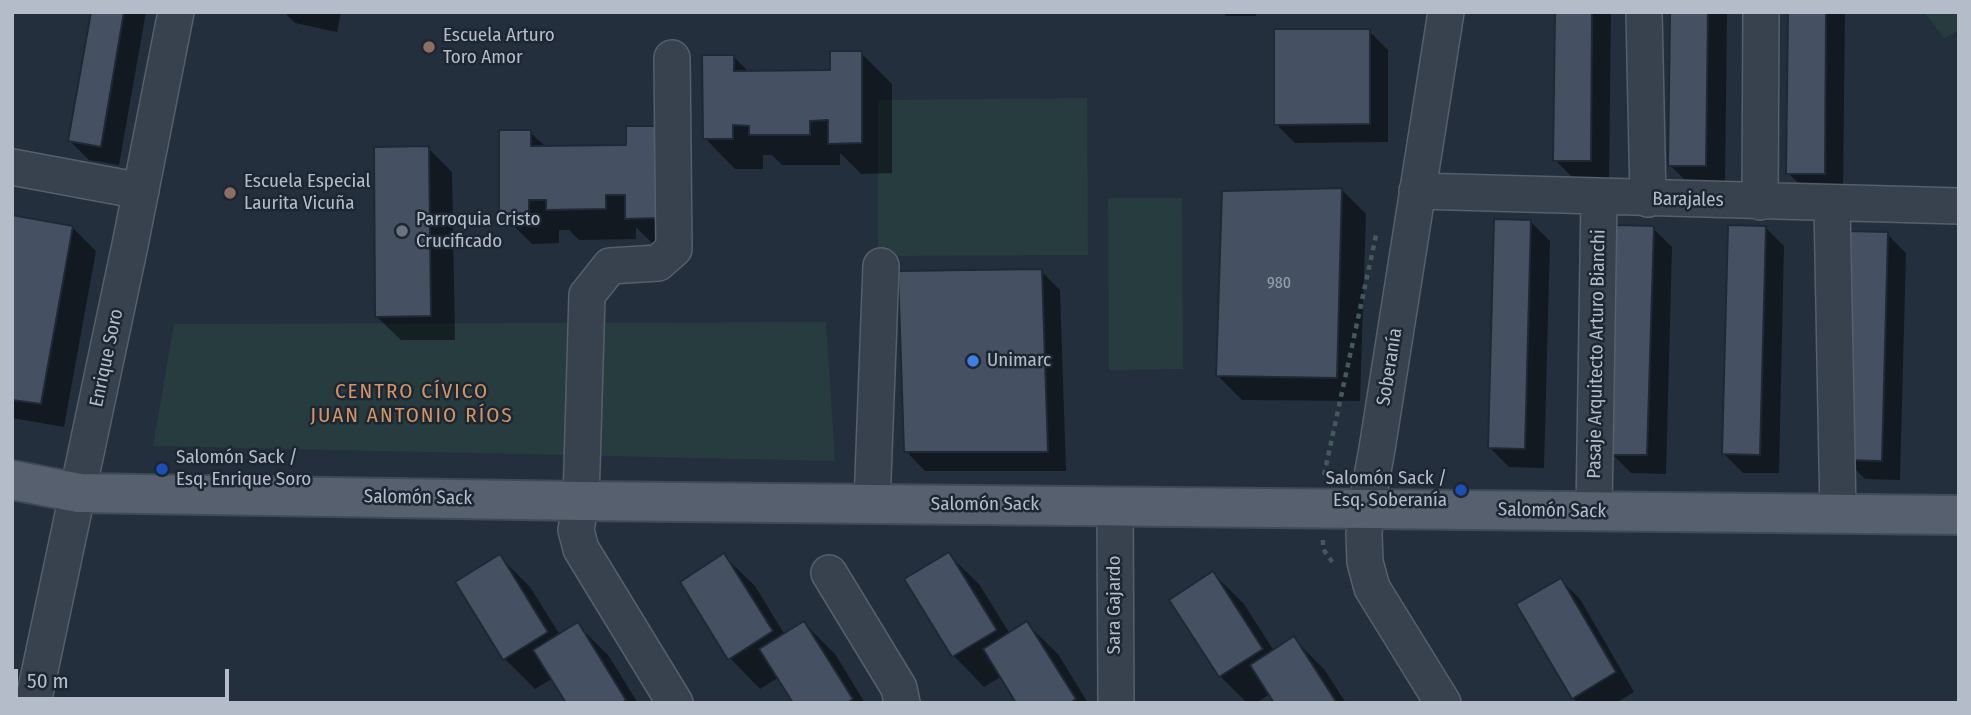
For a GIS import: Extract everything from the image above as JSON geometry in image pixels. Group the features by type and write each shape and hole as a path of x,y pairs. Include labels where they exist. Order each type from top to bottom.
{"main road":[{"name":"Salomón Sack","path":"12,480 79,493 581,501 1959,515"}],"street":[{"name":"Enrique Soro","path":"34,703 176,12"},
{"name":"Soberanía","path":"1443,703 1372,588 1364,551 1366,509 1446,12"},
{"path":"1644,12 1648,199"},
{"path":"1760,202 1761,12"},
{"path":"672,58 674,249 658,263 610,267 587,295 581,501 576,530 581,549 675,703"},
{"path":"12,167 141,191"},
{"name":"Barajales","path":"1417,191 1959,206"},
{"name":"Pasaje Arquitecto Arturo Bianchi","path":"1594,511 1599,198"},
{"path":"1832,204 1838,514"},
{"path":"872,504 881,266"},
{"name":"Sara Gajardo","path":"1115,506 1116,703"},
{"path":"829,573 899,688 902,703"}],"green space":[{"path":"1924,12 1959,12 1959,30 1944,38"},
{"path":"1087,98 1088,255 878,256 878,100"},
{"path":"1108,198 1182,198 1183,369 1109,370"},
{"path":"826,322 835,461 153,446 174,324"}],"building":[{"path":"91,12 124,12 101,147 68,141"},
{"path":"1555,12 1592,12 1591,161 1553,161"},
{"path":"1670,12 1708,12 1706,166 1668,166"},
{"path":"1788,12 1826,12 1825,174 1786,174"},
{"path":"1274,29 1370,29 1370,124 1274,125"},
{"path":"830,51 862,51 862,143 828,144 828,120 810,121 810,135 749,135 749,126 733,125 733,139 703,139 702,55 734,55 734,71 830,70"},
{"path":"626,126 658,126 659,218 625,219 625,195 606,195 606,209 546,210 546,200 529,200 529,213 499,214 499,130 531,130 531,146 626,145"},
{"name":"Parroquia Cristo Crucificado","path":"429,146 431,316 375,317 374,147"},
{"path":"1342,188 1337,378 1216,376 1222,191"},
{"path":"12,215 73,226 41,404 12,400"},
{"path":"1494,219 1531,220 1525,449 1488,448"},
{"path":"1616,225 1654,226 1647,455 1610,455"},
{"path":"1728,225 1766,226 1760,455 1722,454"},
{"path":"1850,231 1888,232 1882,461 1845,460"},
{"name":"Unimarc","path":"1042,269 1048,452 904,452 898,271"},
{"path":"949,552 997,630 952,657 904,579"},
{"path":"724,553 773,631 728,660 680,582"},
{"path":"500,554 548,632 503,660 455,582"},
{"path":"1213,571 1263,649 1219,677 1169,600"},
{"path":"1561,578 1616,672 1572,699 1516,604"},
{"path":"804,621 853,699 847,703 793,703 759,649"},
{"path":"1027,621 1076,699 1070,703 1016,703 983,649"},
{"path":"578,622 626,700 622,703 566,703 533,650"},
{"path":"1294,636 1337,703 1274,703 1250,665"}],"place":[{"name":"Escuela Arturo Toro Amor","path":"429,47"},
{"name":"Escuela Especial Laurita Vicuña","path":"230,193"},
{"name":"Parroquia Cristo Crucificado","path":"402,231"},
{"name":"Unimarc","path":"973,361"},
{"name":"Salomón Sack / Esq. Enrique Soro","path":"162,469"},
{"name":"Salomón Sack / Esq. Soberanía","path":"1461,490"}],"district":[{"name":"CENTRO CÍVICO JUAN ANTONIO RÍOS","path":"412,404"}]}
